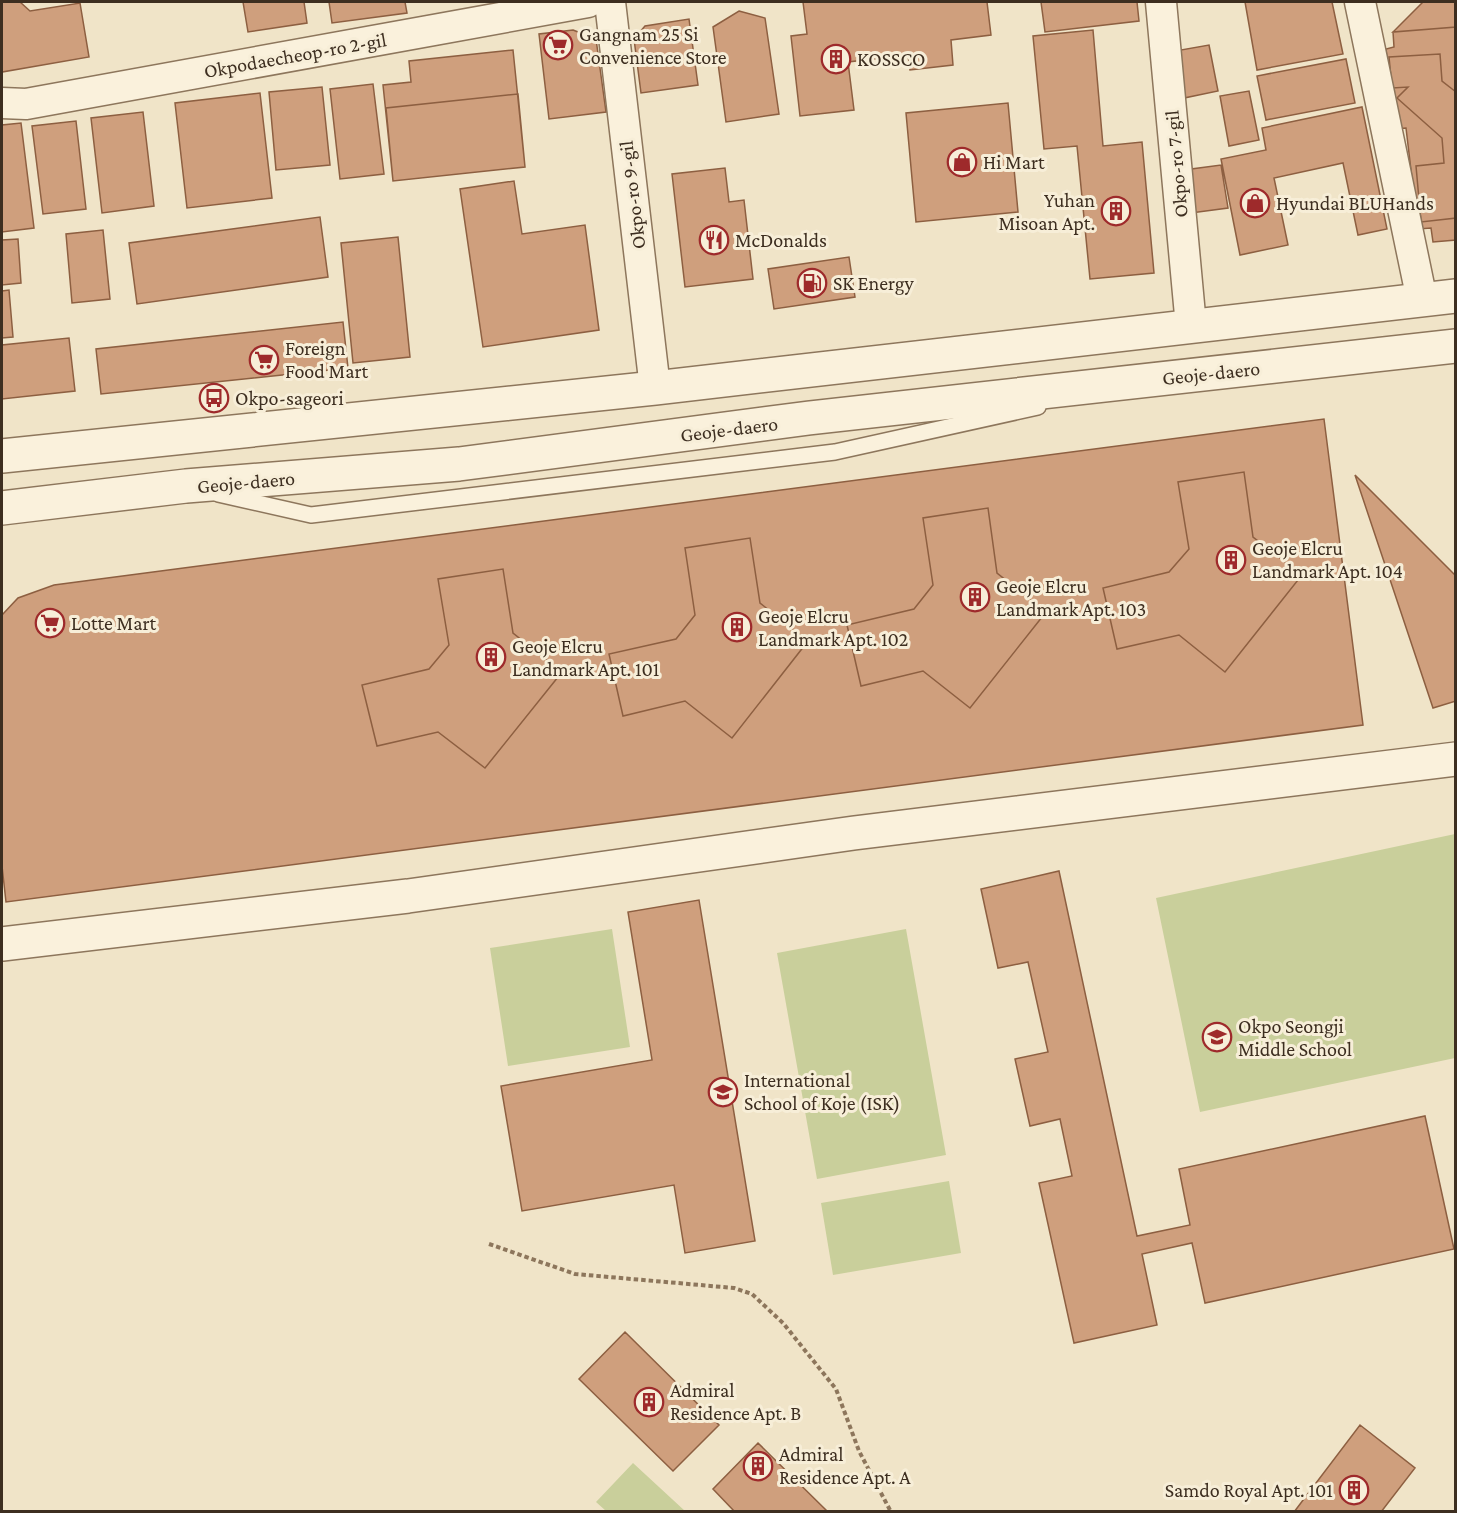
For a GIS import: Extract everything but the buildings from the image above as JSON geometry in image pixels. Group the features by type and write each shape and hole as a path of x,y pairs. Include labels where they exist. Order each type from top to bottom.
{"street":[{"name":"Okpodaecheop-ro 2-gil","path":"2,103 26,104 588,2"},
{"name":"Okpo-ro 9-gil","path":"610,2 655,388"},
{"name":"Okpo-ro 7-gil","path":"1161,2 1191,326"},
{"path":"1360,2 1422,300"},
{"path":"2,456 655,388 1455,296"},
{"name":"Geoje-daero","path":"2,508 186,486 459,464 809,418 1455,346"},
{"path":"2,944 397,898 854,833 1455,759"}],"path":[{"path":"489,1244 575,1274 734,1288 752,1294 783,1323 836,1389 859,1451 891,1512"}],"green space":[{"path":"1455,834 1455,1058 1200,1112 1156,898"},
{"path":"612,929 630,1047 508,1066 490,948"},
{"path":"906,929 946,1155 817,1179 777,953"},
{"path":"949,1181 961,1253 833,1275 821,1203"},
{"path":"633,1463 685,1511 606,1511 596,1502"}],"place":[{"name":"Gangnam 25 Si Convenience Store","path":"558,45"},
{"name":"KOSSCO","path":"836,59"},
{"name":"Hi Mart","path":"962,162"},
{"name":"Hyundai BLUHands","path":"1255,203"},
{"name":"Yuhan Misoan Apt.","path":"1116,211"},
{"name":"McDonalds","path":"714,240"},
{"name":"SK Energy","path":"812,283"},
{"name":"Foreign Food Mart","path":"264,360"},
{"name":"Okpo-sageori","path":"214,398"},
{"name":"Geoje Elcru Landmark Apt. 104","path":"1231,560"},
{"name":"Geoje Elcru Landmark Apt. 103","path":"975,597"},
{"name":"Lotte Mart","path":"50,623"},
{"name":"Geoje Elcru Landmark Apt. 102","path":"737,627"},
{"name":"Geoje Elcru Landmark Apt. 101","path":"491,657"},
{"name":"Okpo Seongji Middle School","path":"1217,1037"},
{"name":"International School of Koje (ISK)","path":"723,1092"},
{"name":"Admiral Residence Apt. B","path":"649,1402"},
{"name":"Admiral Residence Apt. A","path":"758,1466"},
{"name":"Samdo Royal Apt. 101","path":"1354,1490"}]}
